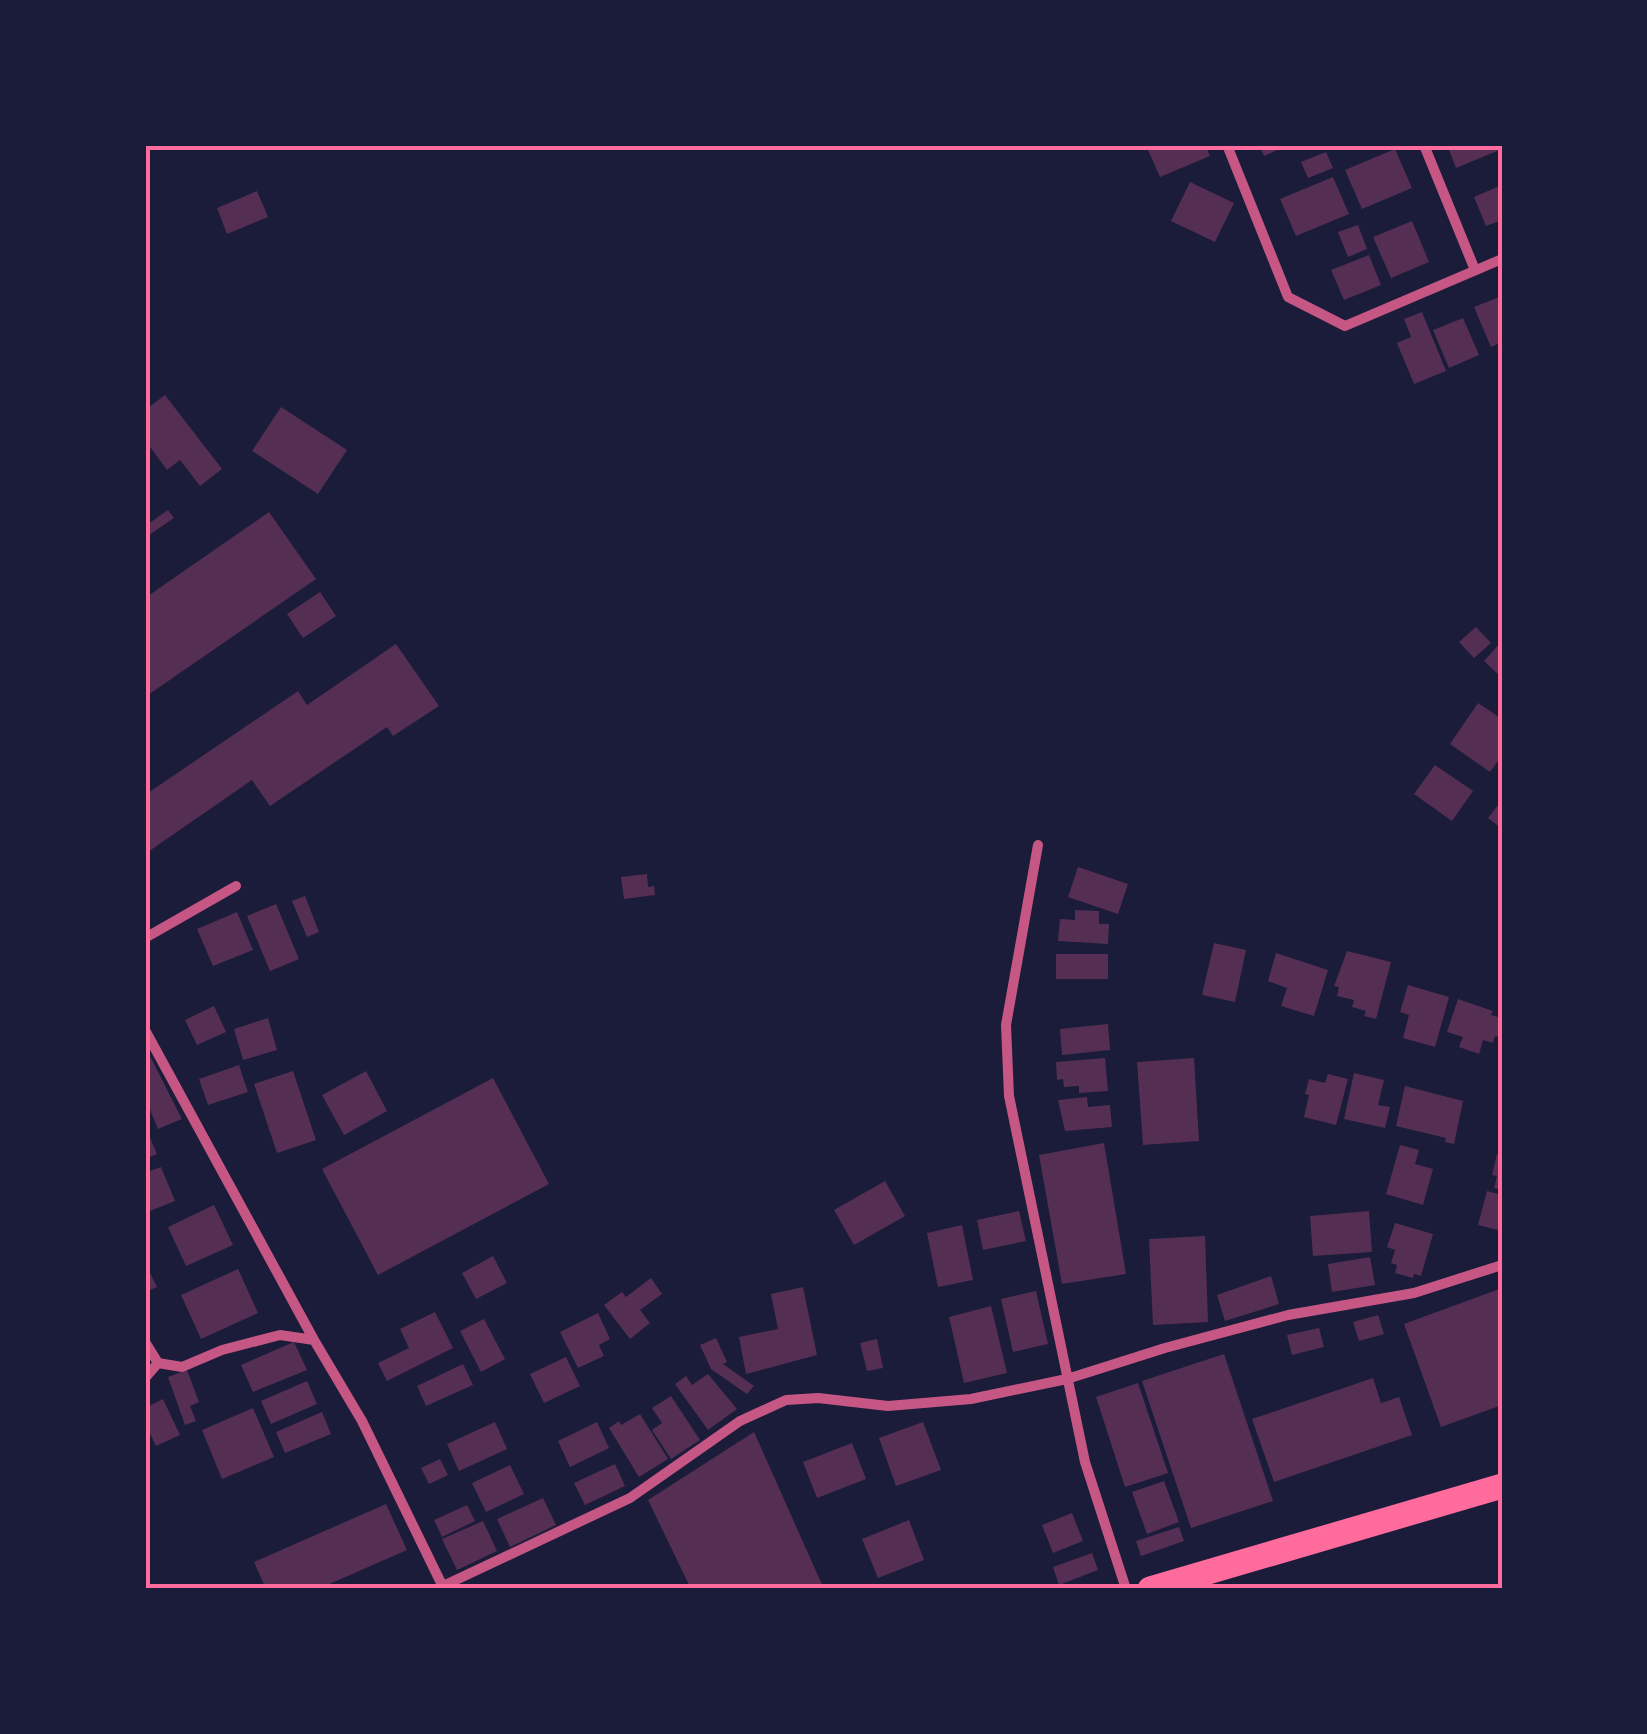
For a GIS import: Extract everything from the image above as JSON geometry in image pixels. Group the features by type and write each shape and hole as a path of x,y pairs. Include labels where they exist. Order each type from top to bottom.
{"main road":[{"path":"1150,1589 1502,1486"}],"street":[{"path":"1227,145 1288,298 1345,326 1502,259"},
{"path":"1424,145 1475,270"},
{"path":"1038,845 1006,1025 1009,1096 1085,1462 1126,1589"},
{"path":"145,938 236,886"},
{"path":"145,1030 314,1340 362,1420 443,1588 630,1498 740,1421 786,1400 818,1398 888,1406 971,1399 1067,1379 1288,1315 1414,1293 1502,1264"},
{"path":"145,1342 158,1363 182,1367 222,1350 280,1335 314,1340"},
{"path":"145,1378 158,1363"}],"building":[{"path":"1160,145 1205,145 1210,156 1160,177 1148,150"},
{"path":"1259,145 1289,145 1264,156"},
{"path":"1447,145 1502,145 1502,149 1456,168"},
{"path":"1395,149 1412,188 1362,209 1345,170"},
{"path":"1326,152 1333,168 1308,178 1301,162"},
{"path":"1333,177 1349,214 1296,236 1280,199"},
{"path":"1190,182 1234,203 1215,242 1171,221"},
{"path":"1502,185 1502,220 1486,226 1474,197"},
{"path":"257,191 268,217 227,234 217,208"},
{"path":"1412,221 1429,262 1391,278 1373,237"},
{"path":"1358,225 1367,249 1348,257 1338,232"},
{"path":"1369,255 1381,285 1344,300 1331,270"},
{"path":"1502,296 1502,342 1491,347 1474,307"},
{"path":"1422,312 1446,371 1414,384 1397,343 1411,337 1404,319"},
{"path":"1463,318 1479,355 1449,368 1433,330"},
{"path":"165,395 222,469 200,486 180,460 167,470 145,440 145,410"},
{"path":"281,407 347,450 318,494 252,451"},
{"path":"168,510 174,518 145,538 145,526"},
{"path":"269,512 316,579 145,697 145,598"},
{"path":"320,592 336,616 303,638 287,614"},
{"path":"1476,627 1491,643 1474,658 1459,642"},
{"path":"1502,641 1502,678 1484,661"},
{"path":"396,644 439,706 393,736 387,727 270,806 252,780 145,854 145,795 298,691 307,705"},
{"path":"1478,703 1502,719 1502,755 1490,772 1450,744"},
{"path":"1435,765 1473,791 1452,821 1414,794"},
{"path":"1502,800 1502,829 1488,818"},
{"path":"1078,867 1128,884 1118,914 1068,897"},
{"path":"647,874 648,887 654,886 655,895 624,899 621,877"},
{"path":"305,896 319,932 307,937 292,901"},
{"path":"276,904 299,959 270,971 247,916"},
{"path":"1075,910 1099,911 1099,924 1109,924 1108,944 1058,941 1060,919 1075,920"},
{"path":"237,912 253,950 213,966 197,929"},
{"path":"1214,943 1246,950 1235,1002 1202,995"},
{"path":"1347,951 1391,962 1376,1019 1352,1007 1354,1000 1337,996 1339,987 1334,986"},
{"path":"1276,953 1328,970 1314,1016 1281,1006 1287,988 1268,981"},
{"path":"1056,954 1108,954 1108,979 1056,979"},
{"path":"1408,985 1449,997 1435,1047 1403,1038 1409,1015 1400,1012"},
{"path":"1458,999 1502,1018 1499,1037 1495,1036 1493,1043 1483,1040 1479,1054 1459,1047 1463,1037 1447,1032"},
{"path":"214,1006 226,1032 197,1045 185,1020"},
{"path":"268,1018 277,1050 243,1060 234,1029"},
{"path":"1108,1024 1110,1050 1062,1055 1060,1029"},
{"path":"149,1054 182,1119 158,1129 145,1098 145,1056"},
{"path":"1105,1058 1108,1091 1079,1093 1079,1086 1064,1087 1063,1079 1057,1080 1056,1062"},
{"path":"1194,1058 1199,1141 1143,1145 1137,1062"},
{"path":"239,1065 248,1092 208,1105 199,1079"},
{"path":"293,1071 316,1140 277,1153 254,1084"},
{"path":"366,1071 387,1111 344,1135 322,1095"},
{"path":"1354,1073 1384,1080 1378,1105 1390,1107 1385,1128 1344,1119"},
{"path":"1328,1074 1348,1079 1336,1125 1304,1117 1309,1079 1325,1083"},
{"path":"493,1078 549,1184 378,1275 322,1169"},
{"path":"1405,1086 1463,1101 1454,1144 1445,1142 1446,1138 1396,1126"},
{"path":"1087,1097 1088,1107 1110,1105 1112,1127 1065,1131 1058,1100"},
{"path":"145,1126 157,1154 145,1159"},
{"path":"1104,1143 1126,1274 1062,1284 1039,1155"},
{"path":"1400,1145 1419,1150 1415,1164 1433,1169 1423,1205 1386,1194"},
{"path":"1497,1154 1502,1155 1502,1190 1494,1188 1497,1176 1492,1175"},
{"path":"161,1167 175,1201 145,1213 145,1173"},
{"path":"885,1181 905,1216 854,1245 834,1210"},
{"path":"1487,1191 1502,1195 1502,1231 1478,1225"},
{"path":"214,1205 233,1245 186,1266 168,1227"},
{"path":"1019,1211 1026,1241 983,1250 977,1220"},
{"path":"1369,1211 1372,1252 1313,1256 1310,1216"},
{"path":"1395,1223 1433,1234 1421,1276 1395,1273 1397,1265 1391,1263 1395,1250 1387,1247"},
{"path":"962,1225 973,1280 938,1287 927,1233"},
{"path":"1205,1236 1208,1322 1153,1325 1149,1239"},
{"path":"493,1256 507,1283 476,1299 462,1273"},
{"path":"1370,1257 1375,1285 1332,1292 1328,1264"},
{"path":"145,1263 157,1287 145,1292"},
{"path":"238,1269 258,1313 201,1339 181,1295"},
{"path":"1271,1276 1279,1304 1225,1321 1217,1295"},
{"path":"651,1278 662,1294 640,1310 650,1323 630,1339 604,1305 622,1292 626,1297"},
{"path":"803,1287 817,1355 746,1374 739,1337 778,1329 771,1294"},
{"path":"1502,1288 1502,1405 1441,1427 1404,1324"},
{"path":"1036,1291 1048,1344 1013,1352 1001,1299"},
{"path":"991,1306 1007,1373 964,1383 949,1317"},
{"path":"435,1312 453,1348 387,1381 378,1363 409,1348 400,1329"},
{"path":"598,1313 610,1339 599,1345 604,1356 578,1368 560,1332"},
{"path":"1378,1315 1384,1334 1359,1341 1353,1322"},
{"path":"484,1319 505,1359 481,1372 460,1331"},
{"path":"1319,1328 1324,1347 1292,1355 1287,1335"},
{"path":"716,1338 727,1362 723,1364 754,1386 747,1394 711,1369 700,1345"},
{"path":"877,1339 883,1368 867,1371 860,1343"},
{"path":"294,1342 307,1370 253,1392 241,1365"},
{"path":"1224,1354 1273,1501 1191,1528 1142,1381"},
{"path":"566,1357 580,1386 544,1403 530,1374"},
{"path":"463,1364 473,1385 426,1406 417,1386"},
{"path":"187,1370 199,1402 190,1406 196,1421 185,1425 168,1377"},
{"path":"708,1374 737,1409 708,1430 675,1384 686,1376 692,1385"},
{"path":"1373,1378 1381,1403 1399,1397 1412,1435 1274,1482 1252,1419"},
{"path":"307,1381 317,1404 271,1424 261,1401"},
{"path":"1138,1383 1168,1473 1125,1487 1096,1397"},
{"path":"671,1396 700,1440 671,1459 652,1430 662,1423 652,1408"},
{"path":"163,1399 180,1435 156,1446 145,1423 145,1408"},
{"path":"253,1408 274,1457 222,1479 202,1430"},
{"path":"322,1412 331,1434 285,1453 276,1432"},
{"path":"640,1414 668,1459 639,1477 609,1428"},
{"path":"495,1422 507,1449 459,1471 447,1444"},
{"path":"597,1422 609,1448 570,1467 558,1441"},
{"path":"923,1422 941,1470 896,1486 879,1438"},
{"path":"754,1432 824,1589 691,1589 648,1500"},
{"path":"852,1443 866,1479 817,1498 803,1462"},
{"path":"440,1459 448,1475 429,1484 421,1468"},
{"path":"615,1464 625,1486 585,1505 574,1483"},
{"path":"510,1465 524,1494 486,1512 472,1483"},
{"path":"1164,1481 1179,1522 1147,1534 1132,1492"},
{"path":"543,1498 556,1525 510,1547 497,1519"},
{"path":"386,1504 407,1550 318,1589 266,1589 254,1562"},
{"path":"467,1505 475,1521 442,1537 434,1520"},
{"path":"1072,1513 1083,1541 1053,1553 1042,1525"},
{"path":"909,1520 924,1560 878,1578 862,1539"},
{"path":"483,1521 497,1551 457,1570 442,1539"},
{"path":"1179,1527 1184,1541 1141,1556 1136,1541"},
{"path":"1092,1553 1098,1570 1059,1585 1053,1567"}]}
